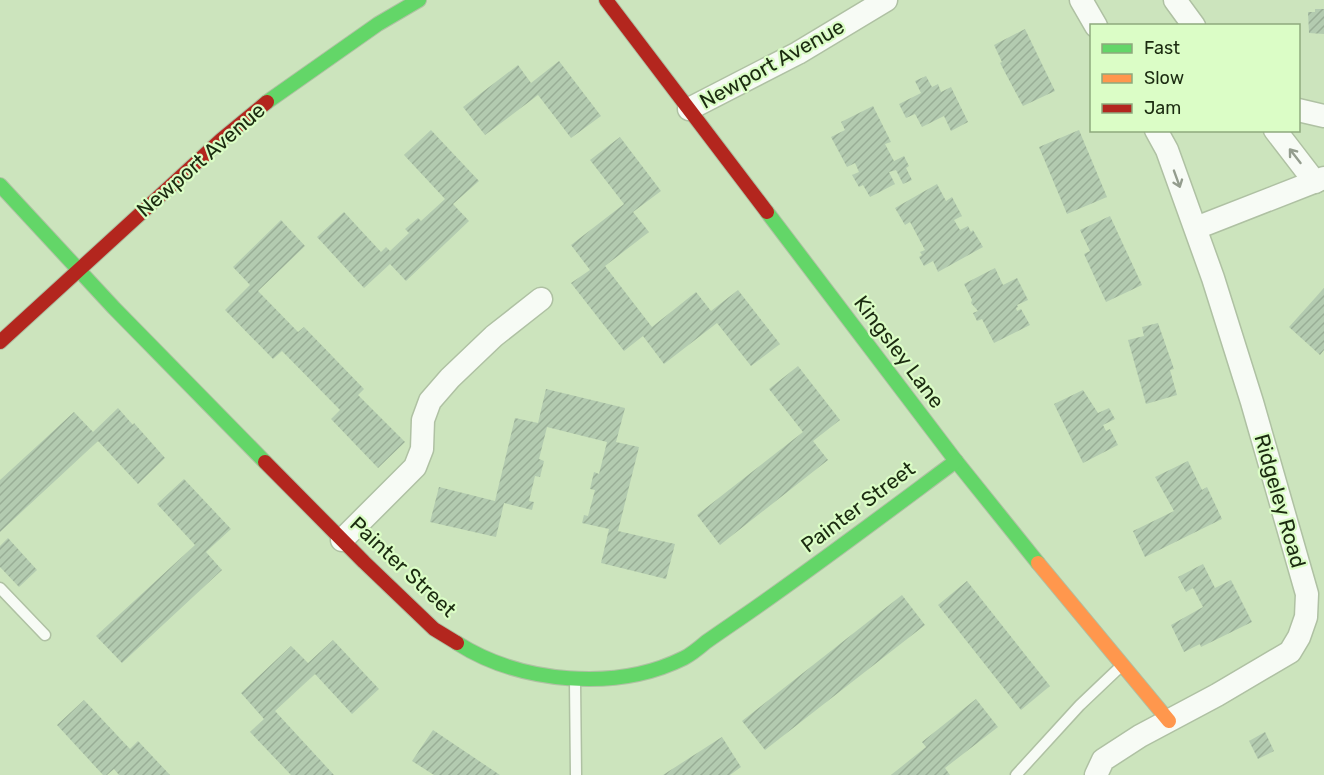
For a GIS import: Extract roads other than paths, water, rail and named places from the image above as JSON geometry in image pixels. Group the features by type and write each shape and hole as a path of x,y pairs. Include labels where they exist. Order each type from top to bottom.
{"street":[{"name":"Newport Avenue","path":"0,342 221,140 274,96 378,24 419,0"},
{"name":"Kingsley Lane","path":"606,0 759,205 956,461 1169,721"},
{"name":"Newport Avenue","path":"689,109 798,53 886,0"},
{"path":"1081,0 1095,24"},
{"path":"1175,0 1193,24"},
{"path":"1300,110 1324,116"},
{"name":"Ridgeley Road","path":"1096,775 1103,760 1140,736 1290,652 1299,637 1306,616 1307,594 1252,402 1196,228 1167,150 1157,132"},
{"path":"1196,228 1320,180 1277,132"},
{"name":"Painter Street","path":"0,185 78,270 342,540 434,629 463,647 494,661 535,674 575,679 605,679 634,675 684,658 808,571 956,461"},
{"path":"342,540 415,467 422,449 423,420 430,401 450,378 494,336 541,299"}],"lane":[{"path":"0,588 45,635"},
{"path":"1016,775 1122,665"},
{"path":"575,679 576,775"}]}
